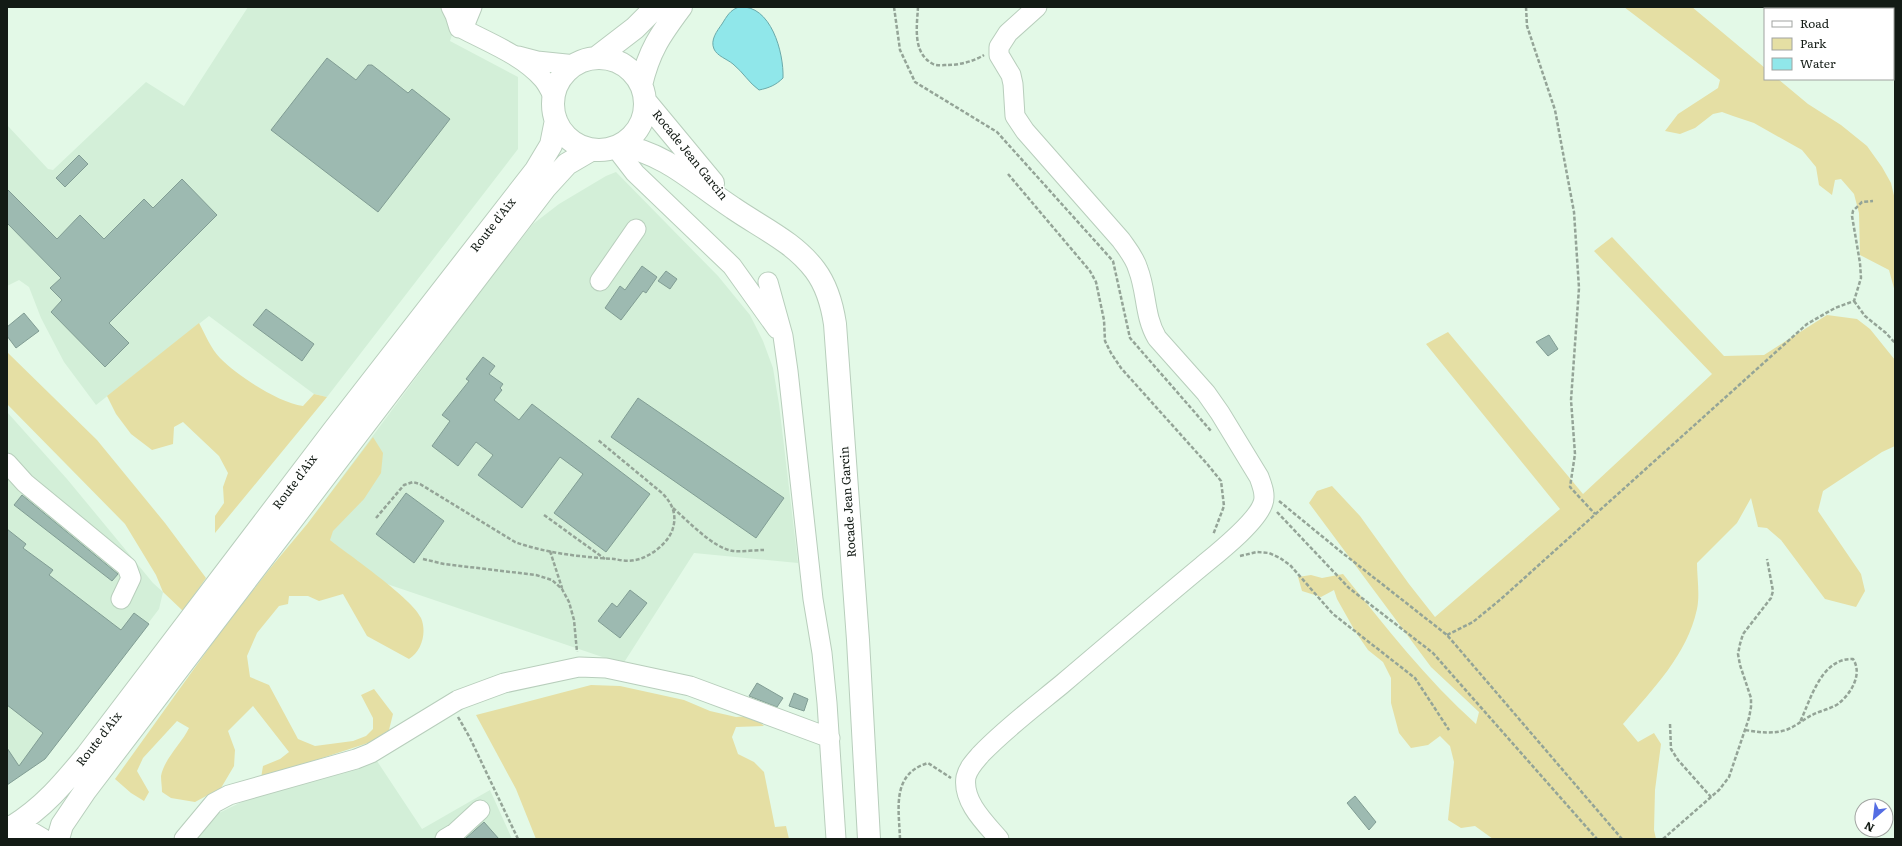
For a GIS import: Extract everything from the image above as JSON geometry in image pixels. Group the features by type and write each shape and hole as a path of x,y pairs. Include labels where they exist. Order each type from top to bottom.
{"main road":[{"path":"656,7 635,28 561,79 554,98 556,120 570,139 580,146 591,150 606,150 618,146 629,139 642,122 646,63 655,44 681,7"},
{"path":"586,62 618,62 628,68 643,93"},
{"name":"Rocade Jean Garcin","path":"643,93 734,209"},
{"name":"Route d'Aix","path":"10,827 32,814 53,796 92,749 334,430 536,170 550,145 556,120"},
{"name":"Rocade Jean Garcin","path":"618,146 644,151 676,166 734,209 770,230 803,256 815,270 827,290 832,306 835,324 858,640 869,839"},
{"name":"Route d'Aix","path":"58,839 62,825 85,791 444,323 557,173 567,164 591,150"},
{"path":"10,827 24,829 41,839"}],"street":[{"path":"451,7 459,28"},
{"path":"472,7 463,29 512,55 542,78 554,98"},
{"path":"1000,839 982,819 972,804 966,788 966,776 971,766 982,753 1220,550 1256,516 1264,499 1263,486 1259,477 1220,413 1206,393 1157,338 1151,328 1139,270 1133,257 1121,240 1019,123 1015,116 1011,75 999,55 999,47 1008,33 1037,7"},
{"path":"512,55 537,61 586,62"},
{"path":"618,146 635,173 732,266 783,336"},
{"path":"600,281 636,229"},
{"path":"768,282 783,336 813,599 822,653 830,738 836,839"},
{"path":"7,463 25,483 127,567 130,578 121,600"},
{"path":"184,839 214,803 229,795 356,759 371,753 458,700 504,683 579,667 606,668 690,686 830,738"},
{"path":"445,839 455,833 480,810"}],"path":[{"path":"894,7 900,50 915,82 997,132 1113,260 1130,338 1215,437"},
{"path":"918,7 916,33 920,50 924,56 934,64 953,65 977,59 999,47"},
{"path":"1526,7 1527,26 1555,110 1574,212 1579,288 1571,400 1575,454 1570,487 1595,514"},
{"path":"1008,174 1090,271 1096,282 1104,320 1106,341 1114,358 1221,481 1224,506 1212,539"},
{"path":"1854,301 1861,278 1852,216 1853,211 1862,202 1873,201"},
{"path":"1447,635 1478,618 1807,324 1835,308 1854,301"},
{"path":"1854,301 1866,316 1886,332 1895,342"},
{"path":"376,518 404,485 413,482 420,484 515,542 531,548 606,559 633,561 644,558 663,544 673,531 676,521 672,507 668,499 662,493 598,440"},
{"path":"1264,499 1276,499 1284,503 1340,551 1447,635 1622,839"},
{"path":"1264,499 1350,588 1433,653 1597,839"},
{"path":"672,507 714,543 724,548 733,551 764,550"},
{"path":"544,515 606,559"},
{"path":"550,551 574,620 579,667"},
{"path":"1234,557 1257,552 1269,553 1280,558 1290,566 1333,614 1415,678 1449,730"},
{"path":"423,559 444,564 536,575 552,580 562,589"},
{"path":"1663,839 1724,784 1729,777 1749,718 1751,698 1738,654 1743,634 1771,598 1773,591 1767,560"},
{"path":"1745,730 1767,734 1784,731 1800,722 1812,714 1838,704 1855,681 1856,664 1853,659 1836,662 1826,670 1820,679 1800,722"},
{"path":"447,707 456,715 470,738 518,839"},
{"path":"1670,724 1671,749 1678,760 1711,796"},
{"path":"900,839 899,792 906,775 918,766 928,763 950,778 966,783"}],"shaded area":[{"path":"248,7 461,7 450,41 518,77 518,149 327,397 314,394 209,316 96,405 64,362 41,318 29,287 19,280 7,286 7,125 48,169 53,170 146,82 184,106"},
{"path":"616,172 718,276 750,315 763,341 773,368 779,404 798,563 694,553 623,664 384,583 308,523 476,297 533,224 559,204 606,176"},
{"path":"7,412 67,479 153,583 163,592 159,609 45,759 7,785"},
{"path":"375,758 422,829 490,790 512,839 192,839 196,833 219,813 250,798"}],"green space":[{"path":"1624,7 1692,7 1764,67 1764,80 1779,80 1808,104 1841,125 1867,146 1891,183 1895,200 1895,292 1889,270 1860,255 1859,213 1854,194 1841,179 1835,180 1832,195 1819,185 1816,167 1802,150 1754,123 1722,112 1713,114 1695,128 1680,134 1665,131 1678,114 1718,88 1720,80"},
{"path":"1612,237 1724,356 1764,355 1827,315 1857,319 1870,329 1895,360 1895,446 1882,452 1823,491 1818,511 1861,574 1865,591 1856,607 1825,599 1781,540 1767,528 1758,527 1751,498 1737,523 1697,563 1698,604 1692,626 1668,671 1623,724 1638,742 1654,733 1661,744 1655,790 1654,830 1656,839 1493,839 1475,826 1461,828 1448,820 1454,762 1450,746 1440,736 1428,745 1411,748 1399,733 1391,703 1391,678 1383,662 1368,650 1355,631 1337,599 1334,590 1321,597 1302,591 1298,577 1311,575 1322,578 1343,574 1423,670 1476,724 1479,712 1431,667 1309,503 1317,491 1332,486 1360,516 1409,584 1435,617 1560,509 1426,344 1448,332 1583,494 1712,374 1594,251"},
{"path":"199,323 211,346 220,358 237,373 270,394 293,404 303,406 314,394 327,397 215,533 215,516 224,503 223,487 228,473 219,456 183,422 174,427 173,444 152,450 131,434 116,414 107,396"},
{"path":"7,352 97,440 165,523 206,578 183,611 163,592 156,575 125,524 7,404"},
{"path":"373,437 383,453 381,473 364,499 333,531 330,540 394,589 416,610 423,623 423,635 420,646 409,659 367,636 343,594 319,601 308,596 289,596 288,604 279,606 257,633 247,656 250,677 269,685 298,739 315,746 353,741 366,736 373,729 373,718 361,695 374,689 393,714 389,730 371,742 261,778 263,766 280,759 289,752 253,706 228,731 235,750 234,766 221,788 195,802 171,798 162,792 161,776 163,770 169,757 189,728 177,721 143,758 137,771 149,792 144,801 131,793 115,779 219,634 308,523"},
{"path":"591,685 620,686 684,700 710,711 736,717 753,716 764,726 736,727 732,737 738,754 754,762 764,772 775,827 786,826 789,839 536,839 516,789 476,715"}],"water":[{"path":"739,7 750,8 760,13 773,32 778,44 783,68 783,78 778,83 769,87 759,90 737,67 720,56 714,49 713,39 716,33 729,14"}],"building":[{"path":"327,58 356,80 368,65 372,65 408,93 412,89 450,119 378,212 271,130"},
{"path":"79,155 88,164 65,187 56,178"},
{"path":"182,179 217,215 109,323 129,343 105,367 51,312 62,300 50,288 61,278 7,223 7,189 57,239 80,215 104,239 144,199 153,208"},
{"path":"642,266 657,277 646,293 643,291 621,320 605,308 620,286 625,290"},
{"path":"666,271 677,279 670,289 658,281"},
{"path":"266,309 314,344 302,361 253,325"},
{"path":"24,313 39,331 16,348 7,336 7,327"},
{"path":"1549,335 1558,349 1548,356 1536,342"},
{"path":"483,357 495,366 489,374 503,384 500,388 502,390 494,400 519,420 532,404 650,494 606,552 554,513 583,474 560,457 522,508 478,475 493,455 476,442 458,466 432,446 450,421 442,415 469,381 466,379"},
{"path":"638,398 784,498 756,538 611,437"},
{"path":"406,493 444,521 414,563 376,534"},
{"path":"22,495 118,574 112,581 14,505"},
{"path":"7,529 26,544 23,548 53,570 49,575 121,630 134,613 149,624 45,759 7,785 7,748 19,766 43,733 7,705"},
{"path":"630,590 647,603 620,638 598,621 612,603 617,607"},
{"path":"757,683 783,698 777,707 749,696"},
{"path":"794,693 808,699 804,711 789,706"},
{"path":"1355,796 1376,822 1369,830 1347,803"},
{"path":"484,822 499,839 465,839"}]}
